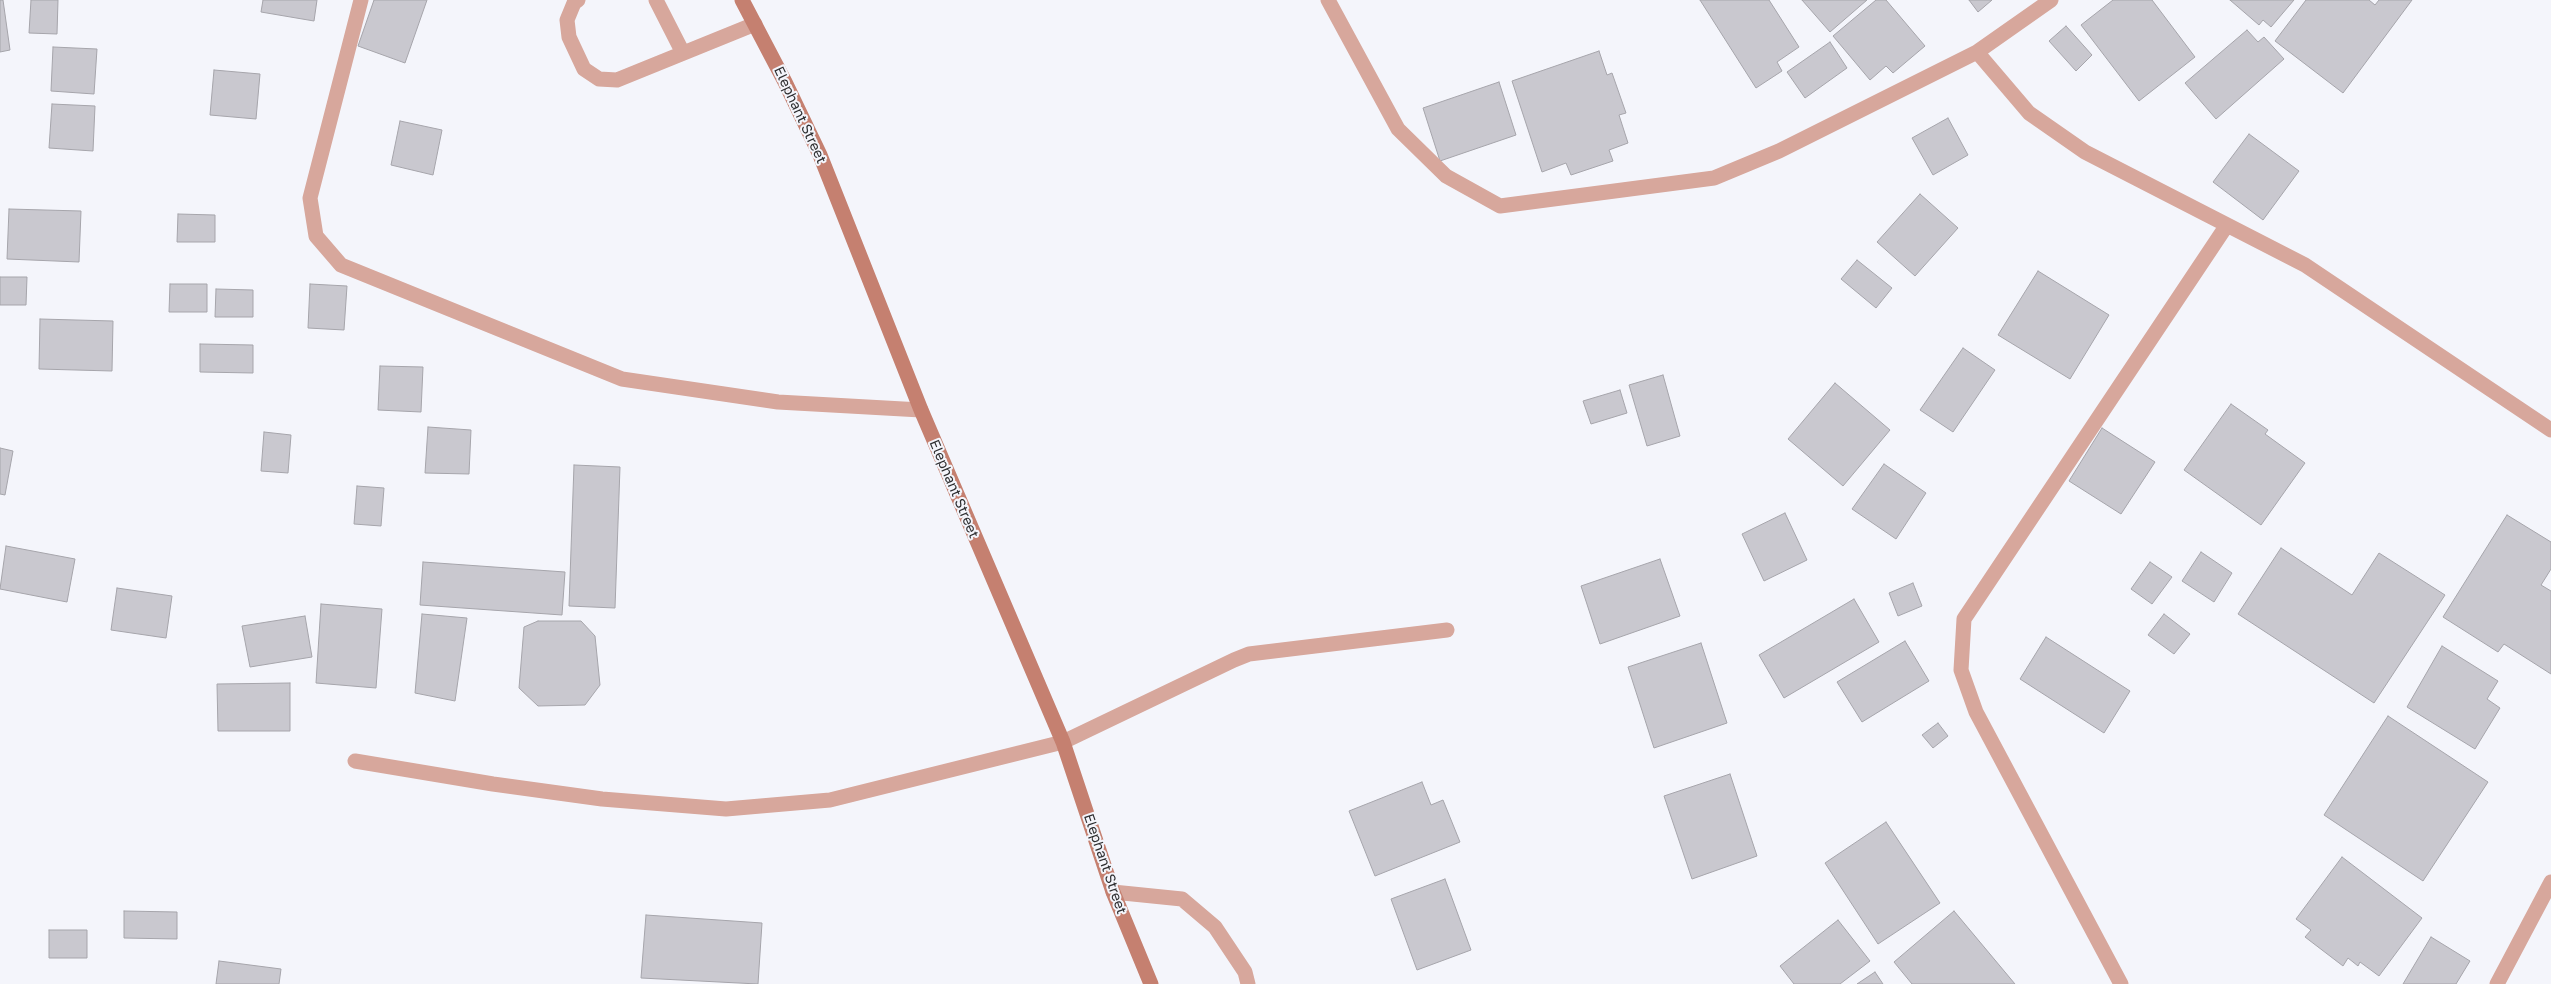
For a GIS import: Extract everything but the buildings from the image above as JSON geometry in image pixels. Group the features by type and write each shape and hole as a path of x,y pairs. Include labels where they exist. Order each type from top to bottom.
{"main road":[{"name":"Elephant Street","path":"742,0 820,155 921,410 1063,742 1113,892 1151,984"}],"street":[{"path":"361,0 310,198 316,236 341,265 622,379 778,402 921,410"},
{"path":"578,0 574,3 567,20 569,38 584,69 599,79 616,80 755,24"},
{"path":"656,0 683,53"},
{"path":"1328,0 1398,129 1446,176 1500,206 1714,178 1779,151 1977,52 2051,0"},
{"path":"1977,52 2029,113 2085,152 2306,265 2551,430"},
{"path":"2121,984 1976,712 1961,670 1964,619 2227,225"},
{"path":"355,761 493,784 575,795 726,810 830,800 1063,742 1250,654 1447,630"},
{"path":"2497,984 2551,882"},
{"path":"1113,892 1182,899 1215,927 1244,972 1248,984"}]}
